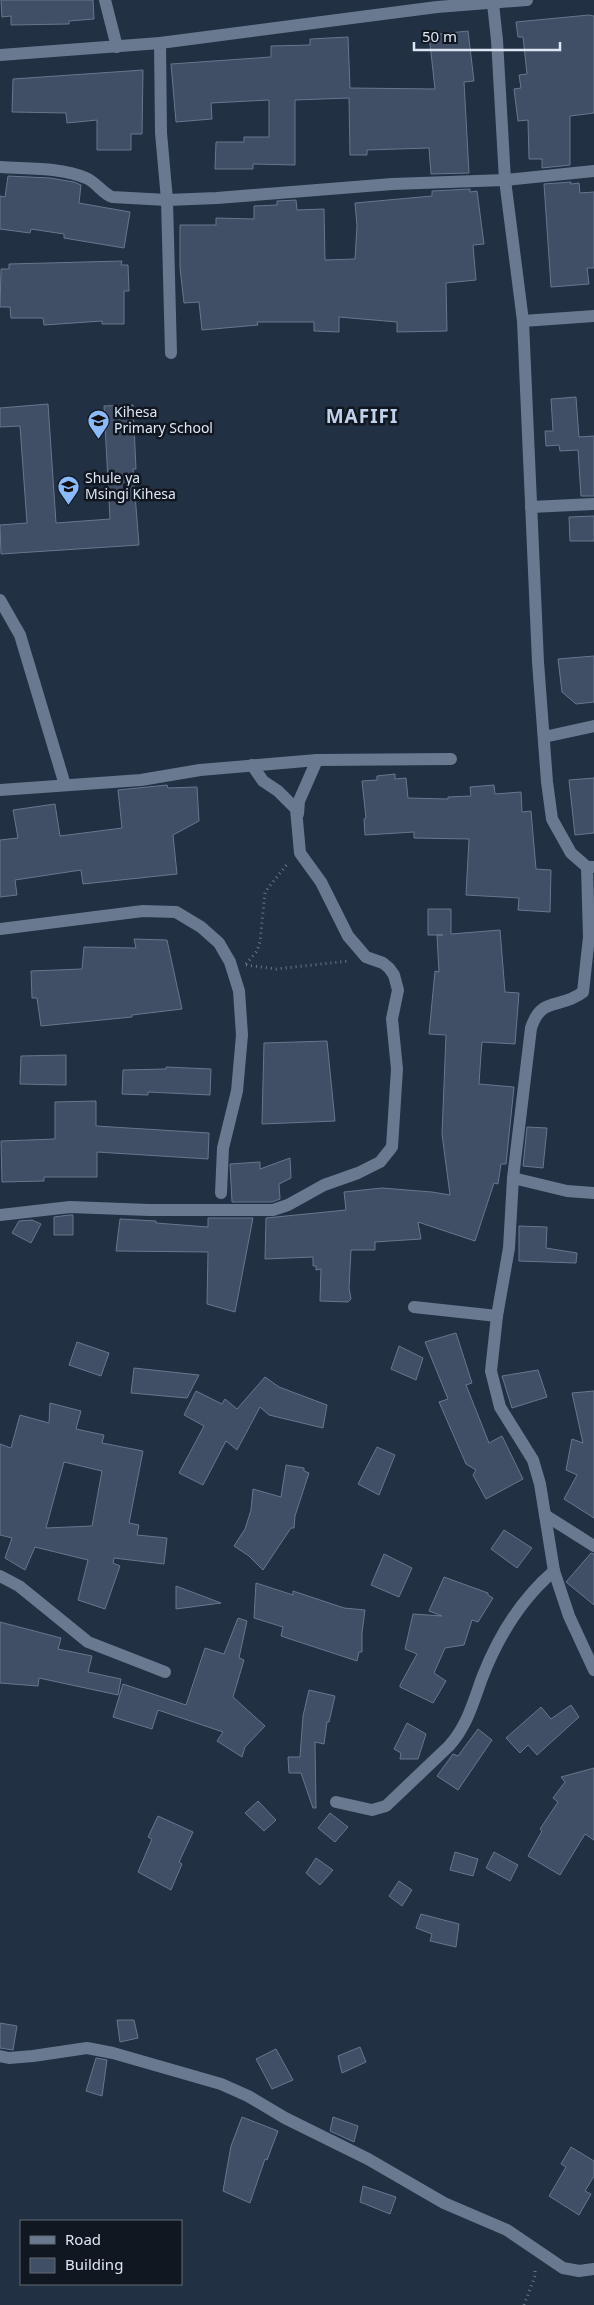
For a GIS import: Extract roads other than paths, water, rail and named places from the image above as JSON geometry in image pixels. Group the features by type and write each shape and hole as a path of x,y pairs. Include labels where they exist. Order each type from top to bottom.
{"street":[{"path":"105,0 117,47"},
{"path":"0,55 160,43 436,4 493,4 527,0"},
{"path":"493,4 497,40 505,180 523,322 538,662 552,819 571,853 591,867 589,993 541,1009 536,1015 531,1028 513,1178 509,1248 497,1316 491,1370 500,1406 532,1460 540,1484 554,1572 569,1616 594,1670"},
{"path":"160,43 161,133 167,200 171,353"},
{"path":"0,180 2,167 72,174 88,179 105,194 112,197 167,200 217,198 392,184 505,180 594,170"},
{"path":"523,322 594,316"},
{"path":"531,507 594,504"},
{"path":"0,600 20,636 65,784"},
{"path":"544,737 594,726"},
{"path":"0,790 141,780 200,770 317,760 451,759"},
{"path":"0,1215 70,1208 273,1210 288,1205 324,1185 358,1173 380,1162 392,1147 397,1069 392,1019 398,990 394,975 389,968 383,963 366,957 348,936 321,882 298,848 299,801 317,760"},
{"path":"252,765 264,781 293,805 298,814"},
{"path":"0,929 95,918 143,910 176,912 202,927 219,942 230,962 239,991 242,1036 237,1091 223,1148 221,1193"},
{"path":"513,1178 566,1191 594,1192"},
{"path":"414,1307 497,1316"},
{"path":"545,1515 594,1546"},
{"path":"336,1802 372,1810 386,1806 449,1746 468,1720 483,1677 514,1613 542,1582 554,1572"},
{"path":"0,1576 30,1594 88,1642 165,1672"},
{"path":"0,2056 9,2058 87,2048 221,2084 248,2096 285,2118 368,2158 444,2203 491,2222 563,2268 594,2269"}],"place":[{"name":"Kihesa Primary School","path":"98,439"},
{"name":"Shule ya Msingi Kihesa","path":"69,505"}],"district":[{"name":"MAFIFI","path":"362,416"}]}
